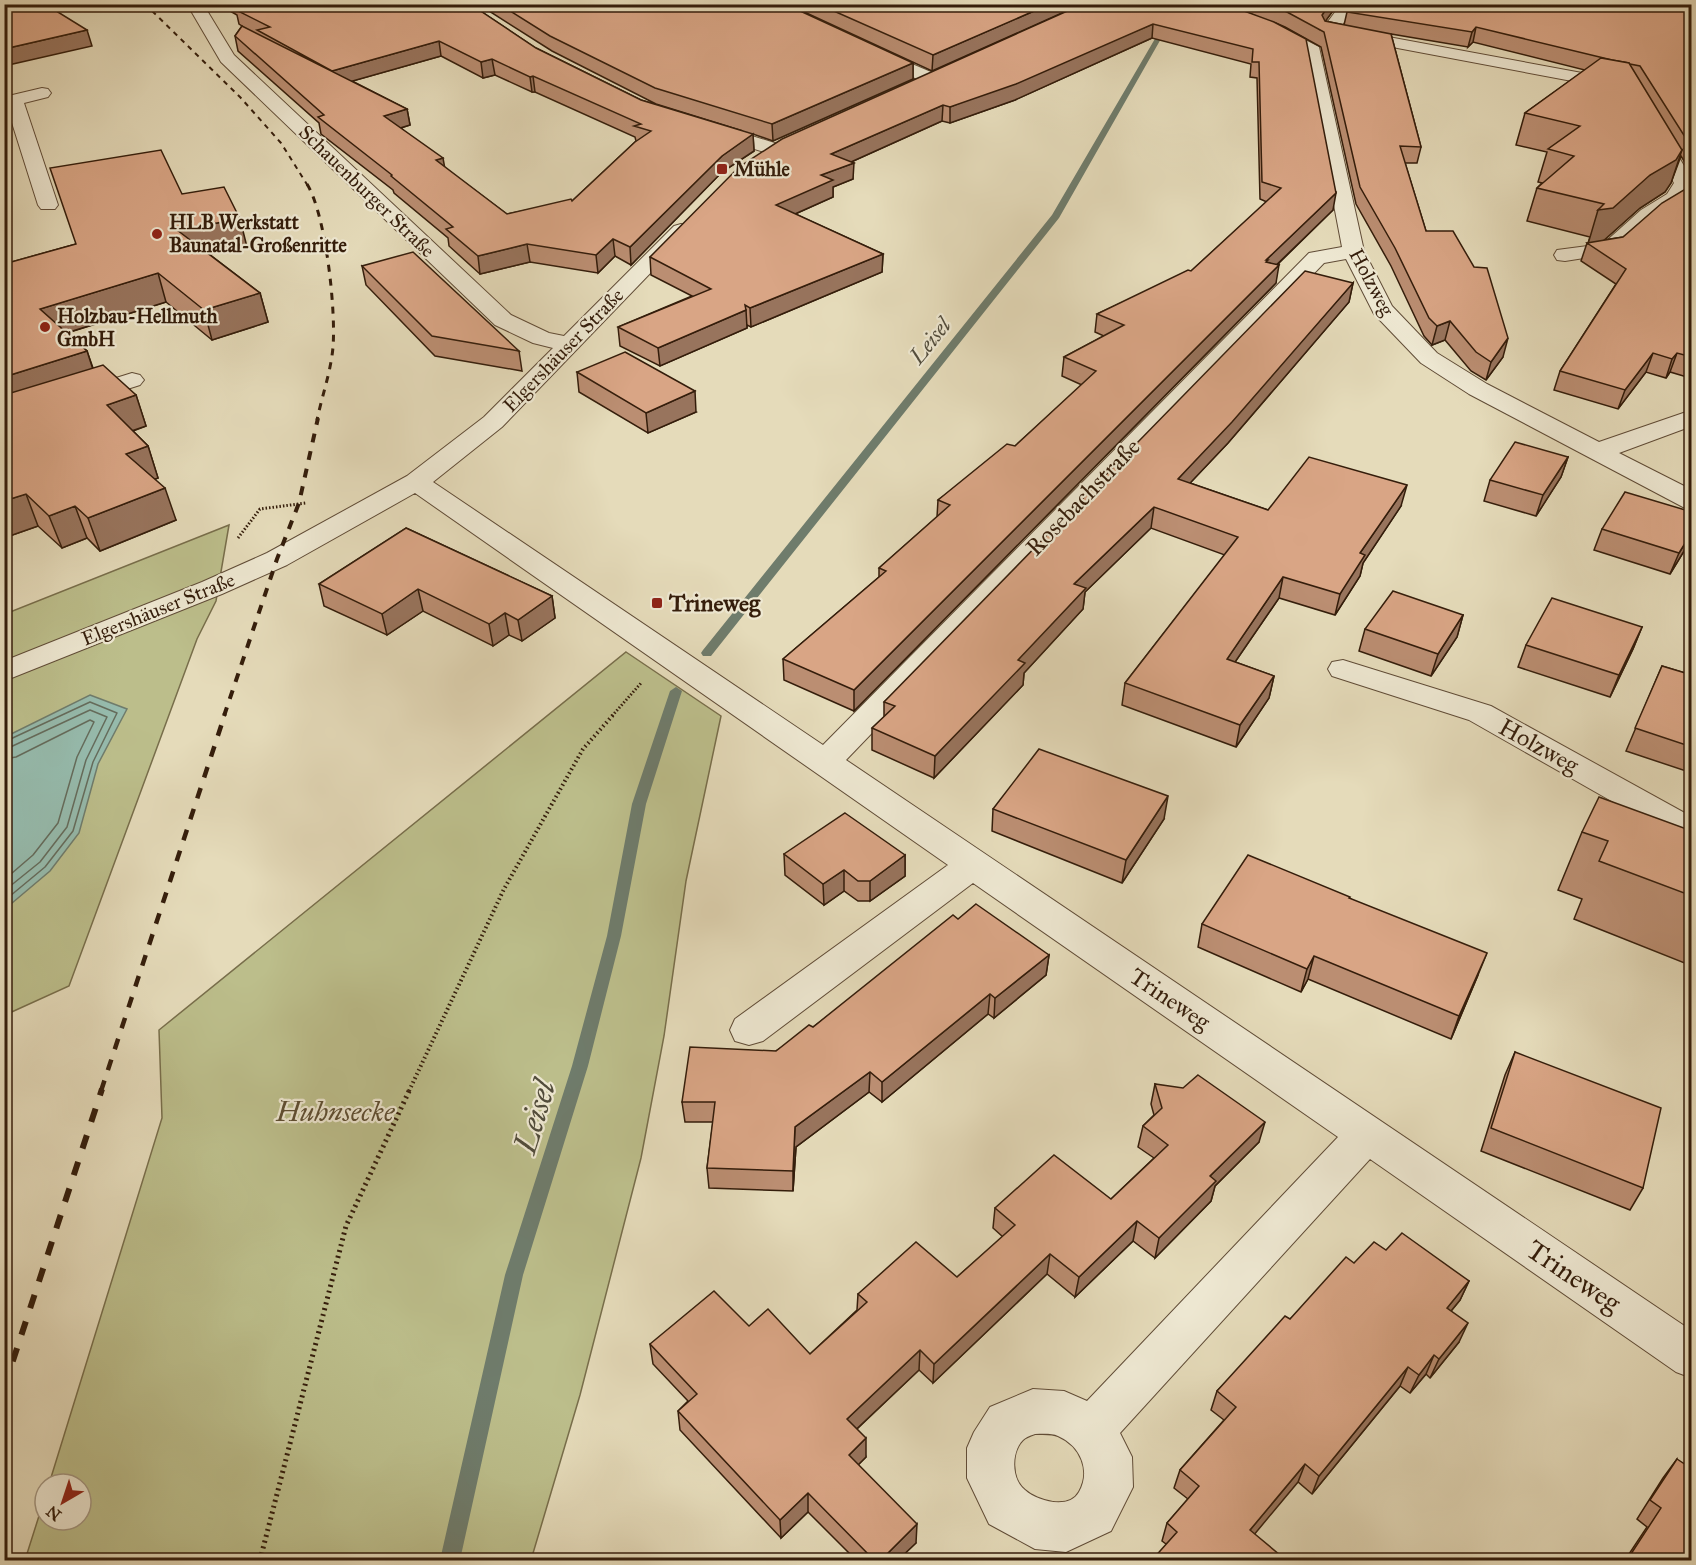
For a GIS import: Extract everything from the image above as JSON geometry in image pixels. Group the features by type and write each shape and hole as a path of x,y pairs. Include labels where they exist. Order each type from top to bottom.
{"street":[{"name":"Schauenburger Straße","path":"195,4 227,58 503,320 541,338 567,344"},
{"name":"Holzweg","path":"1203,4 1278,32 1313,51 1353,251 1382,309 1406,336 1429,358 1478,389 1692,501"},
{"path":"1329,31 1350,4"},
{"path":"1278,32 1329,31 1627,87 1632,95"},
{"path":"859,46 932,78"},
{"path":"912,88 953,69"},
{"path":"42,93 9,101 48,205"},
{"path":"1565,255 1609,249 1648,214 1675,198 1684,183 1646,118"},
{"path":"694,124 774,149"},
{"path":"757,161 774,149 796,140"},
{"name":"Elgershäuser Straße","path":"4,672 266,564 332,530 416,482 493,422 690,220"},
{"name":"Rosebachstraße","path":"824,763 1317,258 1353,251"},
{"path":"4,420 132,380"},
{"path":"1597,452 1692,417"},
{"name":"Trineweg","path":"416,482 1692,1357"},
{"name":"Holzweg","path":"1343,669 1480,713 1692,832"},
{"path":"749,1030 973,865"},
{"path":"1091,1430 1367,1134"}],"path":[{"path":"232,546 260,509 309,503"},
{"path":"260,1560 346,1226 504,889 583,749 632,690 670,657"}],"green space":[{"path":"229,525 216,601 197,639 69,986 5,1015 5,614"},
{"name":"Huhnsecke","path":"626,652 721,716 686,881 664,1036 641,1158 580,1395 531,1560 25,1560 34,1532 93,1532 93,1472 53,1472 162,1118 159,1030"}],"water":[{"path":"90,695 127,709 98,764 79,833 50,871 5,909 5,737"}],"building":[{"path":"4,4 45,4 87,30 4,49"},
{"path":"242,4 470,4 536,48 641,100 753,134 722,156 630,247 613,239 596,255 527,244 478,256 446,229 453,227 318,117 324,115 235,36 242,26 407,109 384,116 443,158 436,160 507,214 571,199 572,201 635,142 651,131 634,126 641,124 533,76 530,77 492,59 481,62 439,41 332,71 257,30 270,27 236,10 247,7"},
{"path":"499,4 785,4 913,63 772,124 655,88 550,36"},
{"path":"818,4 1050,4 933,55"},
{"path":"1083,4 1225,4 1274,22 1306,39 1336,193 1266,260 1268,260 1266,262 1279,265 854,690 783,659 886,571 879,568 950,505 938,500 1007,444 1015,446 1096,371 1064,357 1124,325 1097,314 1188,270 1191,271 1281,188 1262,182 1259,62 1252,62 1253,49 1153,24 1016,84 950,107 943,105 831,154 854,163 821,175 833,180 776,205 883,254 750,308 745,305 746,310 658,348 618,327 711,289 650,257 739,167 782,139"},
{"path":"1267,4 1330,4 1322,15 1325,21 1391,34 1421,147 1400,146 1426,231 1453,231 1474,267 1487,268 1508,338 1491,362 1476,352 1450,321 1437,326 1429,318 1395,248 1360,187 1324,32"},
{"path":"1352,4 1692,4 1692,148 1640,66 1476,27 1472,32 1347,12"},
{"path":"1601,58 1629,63 1682,150 1676,160 1650,175 1613,208 1598,210 1604,204 1537,188 1574,156 1548,149 1580,126 1525,113"},
{"path":"161,150 182,194 224,187 240,219 177,230 260,293 204,310 158,273 40,309 87,351 4,377 4,264 76,244 50,168"},
{"path":"1692,183 1692,357 1677,353 1672,359 1653,353 1625,390 1560,371 1626,269 1587,243 1623,237 1662,203"},
{"path":"413,252 519,351 432,336 362,266"},
{"path":"1305,271 1353,283 1232,422 1178,479 1268,510 1309,457 1407,485 1360,553 1365,555 1340,594 1283,577 1227,659 1274,676 1240,725 1125,683 1238,537 1154,507 1074,584 1086,588 1018,660 1025,663 935,756 872,728 895,706 884,702"},
{"path":"625,352 695,391 646,413 577,372"},
{"path":"103,365 136,395 107,405 148,446 126,454 165,488 88,518 75,506 49,516 26,494 4,501 4,395"},
{"path":"1515,442 1568,457 1543,495 1490,480"},
{"path":"1625,492 1692,512 1692,532 1679,553 1602,529"},
{"path":"406,528 552,596 518,620 505,613 489,624 418,589 382,614 319,584"},
{"path":"1393,591 1463,615 1438,654 1365,629"},
{"path":"1552,598 1642,627 1619,675 1526,645"},
{"path":"1662,666 1692,675 1692,747 1635,728"},
{"path":"1039,749 1168,796 1126,860 993,809"},
{"path":"1599,797 1692,831 1692,896 1599,861 1608,841 1582,832"},
{"path":"845,813 905,855 870,881 858,881 844,870 823,884 784,854"},
{"path":"1248,855 1487,953 1459,1016 1314,956 1307,969 1202,924"},
{"path":"976,904 1049,955 995,998 990,994 882,1082 870,1072 795,1127 793,1171 707,1168 715,1102 682,1102 690,1047 776,1051 809,1025 813,1027 953,915 958,919"},
{"path":"1515,1052 1661,1108 1643,1188 1491,1128"},
{"path":"1198,1075 1265,1122 1210,1176 1216,1181 1159,1238 1137,1221 1079,1277 1050,1254 934,1364 920,1350 847,1419 866,1438 849,1455 917,1524 881,1560 874,1560 808,1493 780,1520 678,1411 697,1394 650,1344 714,1291 749,1326 768,1309 810,1354 867,1302 858,1294 916,1242 957,1277 1015,1225 995,1208 1054,1155 1111,1199 1168,1145 1143,1126 1162,1108 1155,1084 1183,1088"},
{"path":"1402,1233 1469,1281 1447,1308 1468,1323 1439,1359 1434,1355 1419,1375 1408,1367 1319,1476 1305,1464 1250,1530 1286,1560 1152,1560 1177,1532 1167,1523 1199,1486 1180,1470 1236,1407 1217,1391 1285,1316 1290,1319 1346,1257 1354,1263 1374,1242 1386,1250"},
{"path":"1677,1459 1692,1469 1692,1560 1627,1560 1661,1508 1650,1500"}],"waterway":[{"name":"Leisel","path":"707,653 1056,216 1159,37"},
{"name":"Leisel","path":"450,1560 514,1275 580,1066 614,936 639,804 676,691"}],"railway":[{"path":"145,4 240,97 281,143 308,186"},
{"path":"308,186 320,217 324,239 334,331 332,356 317,420"},
{"path":"224,716 277,559 299,503 318,418"},
{"path":"101,1091 225,714"},
{"path":"4,1388 102,1089"}],"place":[{"name":"Mühle","path":"722,169"},
{"name":"HLB Werkstatt Baunatal-Großenritte","path":"157,234"},
{"name":"Holzbau-Hellmuth GmbH","path":"45,327"},
{"name":"Trineweg","path":"657,603"}]}
